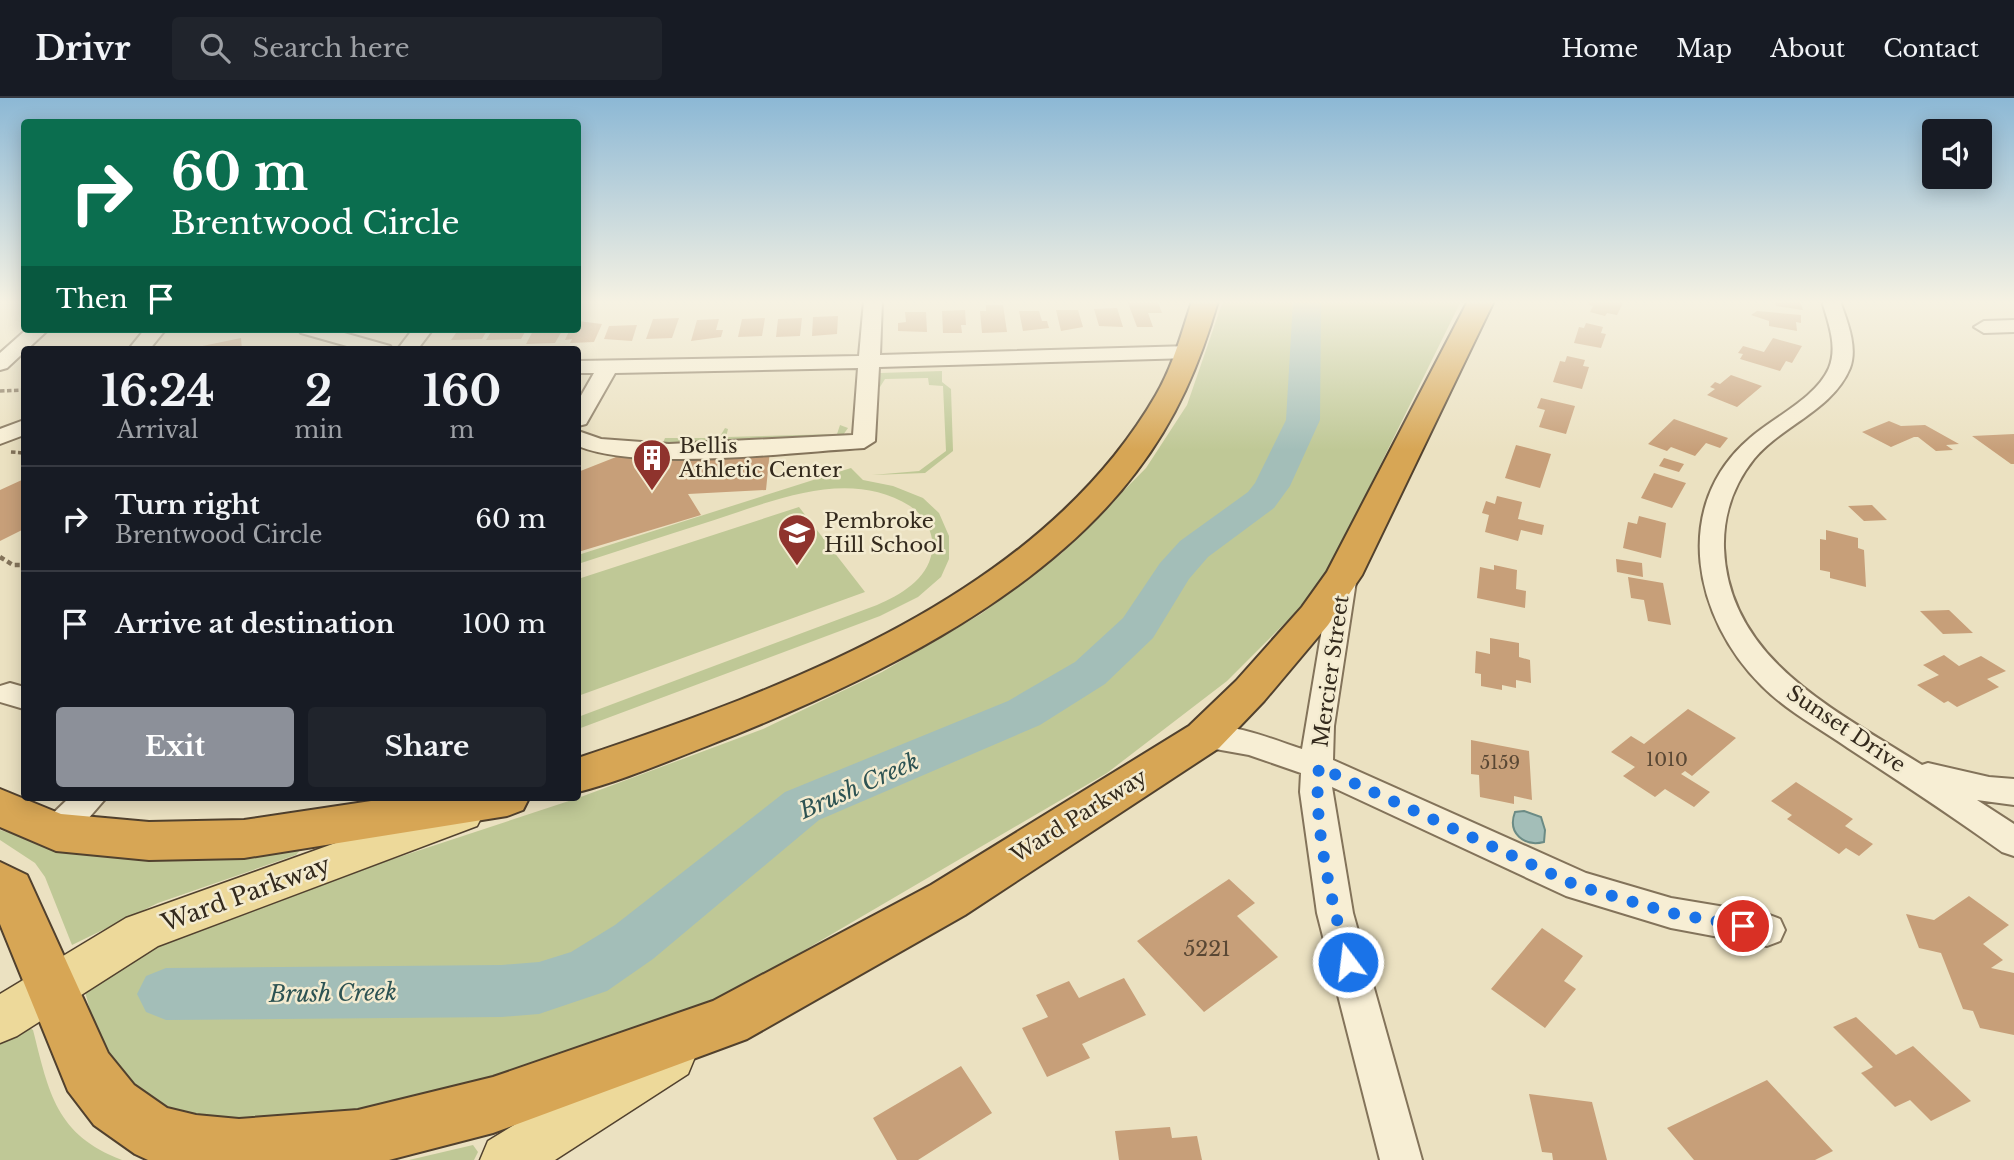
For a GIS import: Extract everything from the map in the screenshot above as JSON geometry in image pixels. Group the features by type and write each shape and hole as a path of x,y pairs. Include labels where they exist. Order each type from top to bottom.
{"highway":[{"name":"Ward Parkway","path":"728,1021 948,900 1204,737 1291,644 1344,575 1456,351"},
{"path":"581,774 687,738 849,668 970,601 1064,532 1126,463 1170,397 1189,352"},
{"path":"0,807 56,832 149,841 244,839 489,801"},
{"path":"0,882 10,889 88,1072 114,1105 156,1133 196,1144 239,1148 358,1139"},
{"path":"302,1160 358,1139 493,1105 728,1021"}],"main road":[{"name":"Ward Parkway","path":"0,1020 142,932 497,801"},
{"name":"Ward Parkway","path":"507,1160 728,1021"}],"street":[{"path":"0,363 14,351"},
{"path":"581,440 595,447 638,451 864,441 869,351"},
{"name":"Sunset Drive","path":"1842,351 1839,369 1827,386 1746,453 1724,486 1708,540 1714,584 1738,637 1762,668 1796,700 2014,842"},
{"path":"581,367 1189,352"},
{"path":"581,413 608,367"},
{"path":"0,437 21,428"},
{"name":"Mercier Street","path":"1344,575 1333,656 1319,726 1316,792 1335,913 1401,1160"},
{"name":"Mercier Street","path":"1204,737 1251,744 1319,767"},
{"path":"1319,767 1578,886 1671,913 1766,930"},
{"path":"1905,770 1989,790 2014,792"},
{"path":"56,832 87,801"}],"path":[{"path":"0,391 21,390"},
{"path":"0,557 13,565 21,565"}],"green space":[{"path":"1206,351 1437,351 1331,565 1297,611 1227,681 1107,773 692,1016 330,1128 187,1120 128,1090 102,1054 84,988 158,945 320,883 569,801 581,801 581,797 763,729 882,672 981,614 1062,553 1146,468 1187,405"},
{"path":"942,371 942,382 951,389 953,451 925,473 872,475 919,471 946,451 943,386 929,385 928,378 885,379 880,387 877,384 880,373"},
{"path":"840,425 848,428 843,435 838,436 663,443 665,438 719,438 725,428 728,429 726,437 837,434"},
{"path":"851,468 863,480 893,486 923,498 939,513 949,536 949,559 941,577 918,597 880,616 581,728 581,716 895,596 925,571 933,545 924,520 910,506 885,494 860,489 834,489 781,498 581,563 581,554"},
{"path":"799,507 865,592 581,695 581,578"},
{"path":"0,830 43,843 301,849 296,855 158,903 72,945 45,877 35,863 0,840"},
{"path":"26,1025 33,1030 51,1092 69,1124 82,1138 122,1160 0,1160 0,1041"},
{"path":"473,1145 478,1152 474,1160 409,1160"}],"water":[{"path":"1524,811 1541,817 1545,830 1544,842 1524,840 1515,832 1515,812"}],"building":[{"path":"1740,351 1799,351 1792,363 1786,361 1780,371 1740,359 1743,354 1738,353"},
{"path":"1567,356 1585,360 1583,366 1589,367 1582,389 1553,382 1560,361 1565,362"},
{"path":"1731,375 1762,386 1737,407 1707,395 1715,389 1710,387 1715,382 1720,384"},
{"path":"1541,398 1575,406 1566,434 1539,427 1545,410 1537,408"},
{"path":"1674,419 1728,438 1720,448 1706,443 1695,456 1671,447 1667,451 1648,444"},
{"path":"1889,421 1901,426 1925,425 1959,444 1946,445 1953,450 1936,451 1918,437 1914,437 1891,447 1862,432"},
{"path":"2014,434 2014,464 1972,436"},
{"path":"1516,445 1551,454 1540,488 1505,478"},
{"name":"Bellis Athletic Center","path":"770,450 766,490 688,494 701,515 581,551 581,471 616,457"},
{"path":"1664,458 1684,464 1679,472 1659,466"},
{"path":"1654,473 1686,483 1672,508 1641,498"},
{"path":"21,480 21,530 0,541 0,490"},
{"path":"1497,496 1522,502 1518,519 1544,525 1542,535 1521,530 1518,541 1485,532 1489,515 1482,513 1486,501 1495,504"},
{"path":"1872,505 1887,520 1864,521 1848,506"},
{"path":"1639,516 1666,523 1661,558 1623,548 1628,522 1637,524"},
{"path":"1826,530 1858,538 1858,548 1864,550 1866,587 1830,578 1830,572 1820,570 1820,539 1826,540"},
{"path":"1616,559 1642,563 1643,577 1617,572"},
{"path":"1494,565 1517,570 1516,589 1526,591 1525,608 1477,598 1480,567 1494,570"},
{"path":"1628,577 1663,583 1671,625 1648,621 1644,600 1631,598"},
{"path":"1949,610 1973,633 1943,634 1920,611"},
{"path":"1490,638 1519,643 1519,657 1530,660 1531,683 1516,680 1516,688 1502,685 1502,690 1481,686 1481,674 1475,673 1476,651 1490,654"},
{"path":"1944,655 1959,666 1981,656 2006,671 1987,679 1999,687 1957,707 1948,701 1944,703 1917,685 1939,675 1923,665"},
{"path":"1688,709 1736,738 1692,776 1685,771 1681,774 1710,792 1694,807 1665,789 1655,797 1623,776 1635,767 1611,752 1631,736 1644,744"},
{"path":"1471,740 1529,751 1532,800 1514,796 1514,804 1480,797 1479,775 1471,774"},
{"path":"1796,782 1853,819 1845,826 1873,844 1859,856 1846,848 1839,854 1787,819 1792,815 1771,801"},
{"path":"1229,879 1255,903 1237,916 1278,957 1204,1012 1137,941"},
{"path":"1969,896 2009,925 1983,944 2003,960 1991,968 2014,973 2014,1035 1980,1028 1973,1011 1963,1009 1941,953 1919,948 1906,914 1934,920"},
{"path":"1542,928 1583,956 1564,981 1576,989 1545,1028 1491,989"},
{"path":"1124,978 1146,1015 1082,1044 1090,1058 1047,1077 1022,1028 1048,1017 1036,995 1069,981 1079,998"},
{"path":"1856,1017 1896,1055 1913,1046 1971,1101 1931,1121 1910,1100 1895,1107 1861,1073 1873,1067 1833,1027"},
{"path":"961,1066 992,1113 918,1160 897,1160 873,1118"},
{"path":"1767,1080 1833,1151 1815,1160 1694,1160 1667,1128"},
{"path":"1529,1094 1592,1102 1607,1160 1553,1160 1552,1153 1542,1152"},
{"path":"1170,1127 1172,1138 1197,1136 1202,1160 1119,1160 1115,1131"}],"waterway":[{"name":"Brush Creek","path":"166,994 502,991 539,988 587,973 634,942 802,806 934,753 1024,713 1090,673 1138,628 1174,572 1194,549 1261,500 1272,486 1303,420 1305,351"}],"place":[{"name":"Bellis Athletic Center","path":"652,492"},
{"name":"Pembroke Hill School","path":"797,567"}],"route":[{"path":"1348,962 1335,913 1316,792 1319,767 1578,886 1671,913 1743,926"}]}
